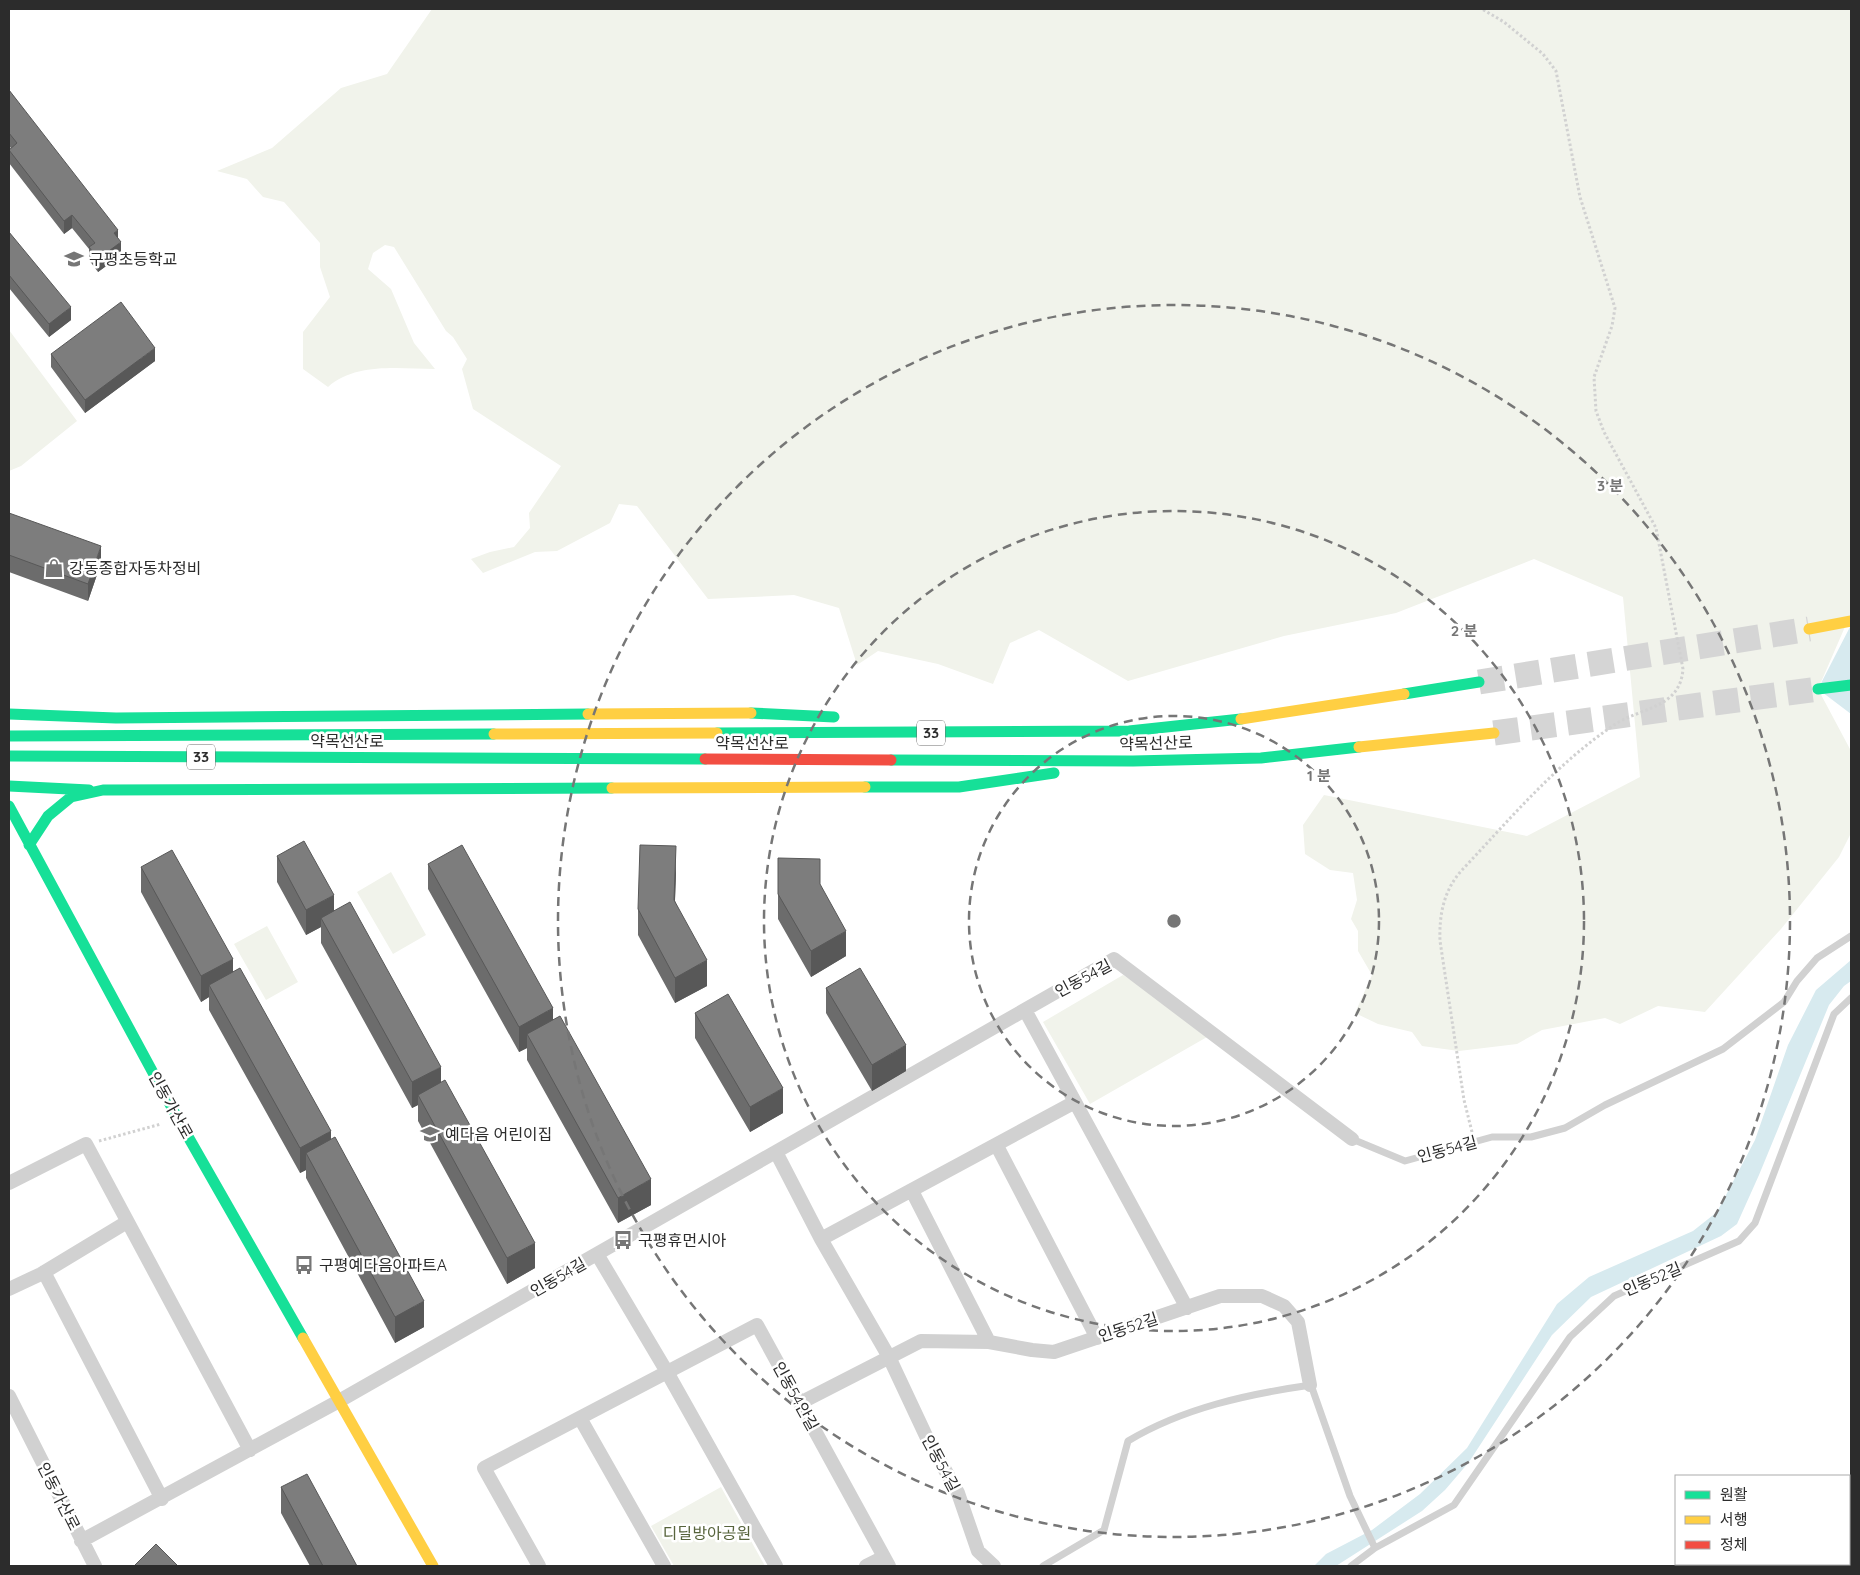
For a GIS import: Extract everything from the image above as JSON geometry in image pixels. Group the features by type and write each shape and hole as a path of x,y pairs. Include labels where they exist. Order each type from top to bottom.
{"main road":[{"path":"1810,629 1851,621"},
{"name":"약목선산로","path":"9,736 380,736 1129,731 1277,715 1479,682"},
{"path":"1818,689 1851,685"},
{"path":"16,704 38,716"},
{"path":"9,714 116,718 747,713 845,718"},
{"path":"894,720 1129,731"},
{"name":"약목선산로","path":"9,756 1133,761 1261,758 1494,733"},
{"path":"9,786 104,790 959,788 1133,761"},
{"path":"9,823 29,845 48,816 71,796 104,790"},
{"name":"인동가산로","path":"9,806 178,1119 433,1566"}],"street":[{"name":"인동54길","path":"339,1401 1114,959 1352,1140"},
{"path":"1026,1010 1187,1308"},
{"path":"821,1240 1076,1102"},
{"path":"9,1184 86,1144 250,1450"},
{"path":"997,1146 1097,1338"},
{"name":"인동54길","path":"776,1152 821,1240 889,1357 927,1438 958,1493 978,1551 994,1566"},
{"path":"912,1191 989,1342"},
{"path":"9,1289 44,1272 127,1222"},
{"path":"597,1254 667,1372 776,1566"},
{"path":"44,1272 162,1499"},
{"name":"인동52길","path":"889,1357 921,1340 989,1342 1054,1352 1220,1296 1262,1296 1284,1306 1298,1322 1310,1385"},
{"name":"인동54안길","path":"539,1566 484,1468 757,1324 886,1561 866,1566"},
{"path":"800,1403 889,1357"},
{"name":"인동가산로","path":"9,1396 81,1542 339,1401"},
{"path":"580,1418 664,1566"},
{"path":"81,1542 95,1566"}],"lane":[{"name":"인동54길","path":"1352,1140 1405,1161 1492,1137 1531,1137 1565,1128 1605,1105 1723,1049 1784,1002 1797,981 1818,958 1851,936"},
{"name":"인동52길","path":"1351,1566 1374,1548 1454,1505 1570,1337 1614,1296 1740,1242 1755,1223 1834,1014 1851,998"},
{"name":"인동52길","path":"1310,1385 1350,1496 1374,1548"},
{"path":"1043,1566 1104,1530 1128,1441 1156,1424 1252,1393 1310,1385"},
{"path":"1360,1558 1364,1566"}],"path":[{"path":"1475,1142 1464,1100 1440,940 1441,915 1448,887 1561,765 1616,724 1666,701 1680,685 1683,669 1656,528 1604,432 1596,411 1594,377 1612,326 1614,308 1580,197 1562,89 1556,71 1543,54 1504,22 1482,9"},
{"path":"86,1144 178,1119"}],"green space":[{"path":"432,9 1851,9 1851,613 1818,689 1851,751 1851,833 1839,857 1781,929 1705,1012 1658,1006 1620,1024 1605,1018 1542,1030 1517,1044 1459,1051 1422,1046 1412,1032 1378,1024 1355,1013 1372,975 1358,951 1358,931 1351,919 1357,900 1353,873 1330,870 1305,854 1303,825 1324,795 1527,836 1640,777 1623,597 1534,559 1396,613 1284,636 1128,681 1039,630 1010,643 993,684 938,664 878,651 857,665 839,608 794,595 708,599 637,506 619,504 610,523 557,551 535,552 483,573 471,559 490,552 514,547 530,528 529,513 561,466 473,409 462,369 467,359 453,337 446,331 394,247 385,245 373,253 368,269 391,289 414,343 435,369 393,368 365,370 339,379 328,387 303,369 303,332 330,297 320,267 320,243 284,202 263,197 247,179 217,171 272,148 341,88 387,74"},
{"path":"9,330 77,421 21,466 9,471"},
{"path":"391,872 426,935 393,954 357,892"},
{"path":"267,926 298,982 266,1000 234,944"},
{"path":"1123,975 1214,1033 1090,1104 1043,1022"},
{"name":"디딜방아공원","path":"721,1487 765,1566 674,1566 651,1526"}],"shaded area":[{"path":"1851,625 1851,714 1818,689"},
{"path":"1851,960 1851,981 1844,986 1829,1005 1737,1224 1721,1236 1591,1297 1552,1335 1469,1462 1445,1490 1422,1511 1336,1566 1314,1566 1326,1554 1372,1530 1420,1494 1467,1448 1557,1304 1589,1277 1693,1231 1717,1212 1755,1140 1788,1045 1816,990"}],"building":[{"path":"9,90 118,230 114,233 121,242 98,259 89,247 95,243 72,215 64,221 9,150 17,143 9,133"},
{"path":"9,232 71,307 49,324 9,275"},
{"path":"121,302 155,348 85,400 51,354"},
{"path":"9,513 101,546 88,584 9,555"},
{"path":"304,841 334,895 306,910 277,856"},
{"path":"462,845 553,1008 519,1027 428,864"},
{"path":"640,845 676,846 674,900 707,960 675,978 638,909"},
{"path":"172,850 233,959 201,976 141,867"},
{"path":"778,858 820,859 820,884 846,931 811,951 778,894"},
{"path":"350,902 441,1067 412,1082 321,918"},
{"path":"240,968 331,1131 300,1148 209,985"},
{"path":"860,968 906,1045 872,1065 826,988"},
{"path":"728,994 783,1088 750,1107 695,1013"},
{"path":"560,1016 651,1179 618,1198 527,1034"},
{"path":"445,1080 535,1243 507,1258 418,1095"},
{"path":"335,1137 424,1301 395,1317 306,1153"},
{"path":"307,1474 357,1566 323,1566 281,1487"},
{"path":"156,1544 178,1566 134,1566"}],"tunnel":[{"path":"1479,682 1809,629"},
{"path":"1494,733 1818,689"}],"traffic: fast":[{"path":"1404,694 1479,682"},
{"path":"1818,689 1851,685"},
{"path":"751,713 834,717"},
{"path":"9,714 116,718 588,714"},
{"path":"717,733 1129,731 1241,719"},
{"path":"9,736 494,734"},
{"path":"891,760 1133,761 1261,758 1359,747"},
{"path":"9,756 705,759"},
{"path":"865,787 959,787 1054,773"},
{"path":"9,786 89,790"},
{"path":"29,845 48,816 71,797 103,790 612,788"},
{"path":"9,806 178,1119 303,1338"}],"traffic: slow":[{"path":"1809,629 1851,621"},
{"path":"1241,719 1404,694"},
{"path":"588,714 751,713"},
{"path":"494,734 717,733"},
{"path":"1359,747 1494,733"},
{"path":"612,788 865,787"},
{"path":"303,1338 433,1566"}],"traffic: jam":[{"path":"705,759 891,760"}],"place":[{"name":"구평초등학교","path":"74,259"},
{"name":"강동종합자동차정비","path":"54,568"},
{"name":"예다음 어린이집","path":"430,1134"},
{"name":"구평휴먼시아","path":"623,1240"},
{"name":"구평예다음아파트A","path":"304,1265"}]}
